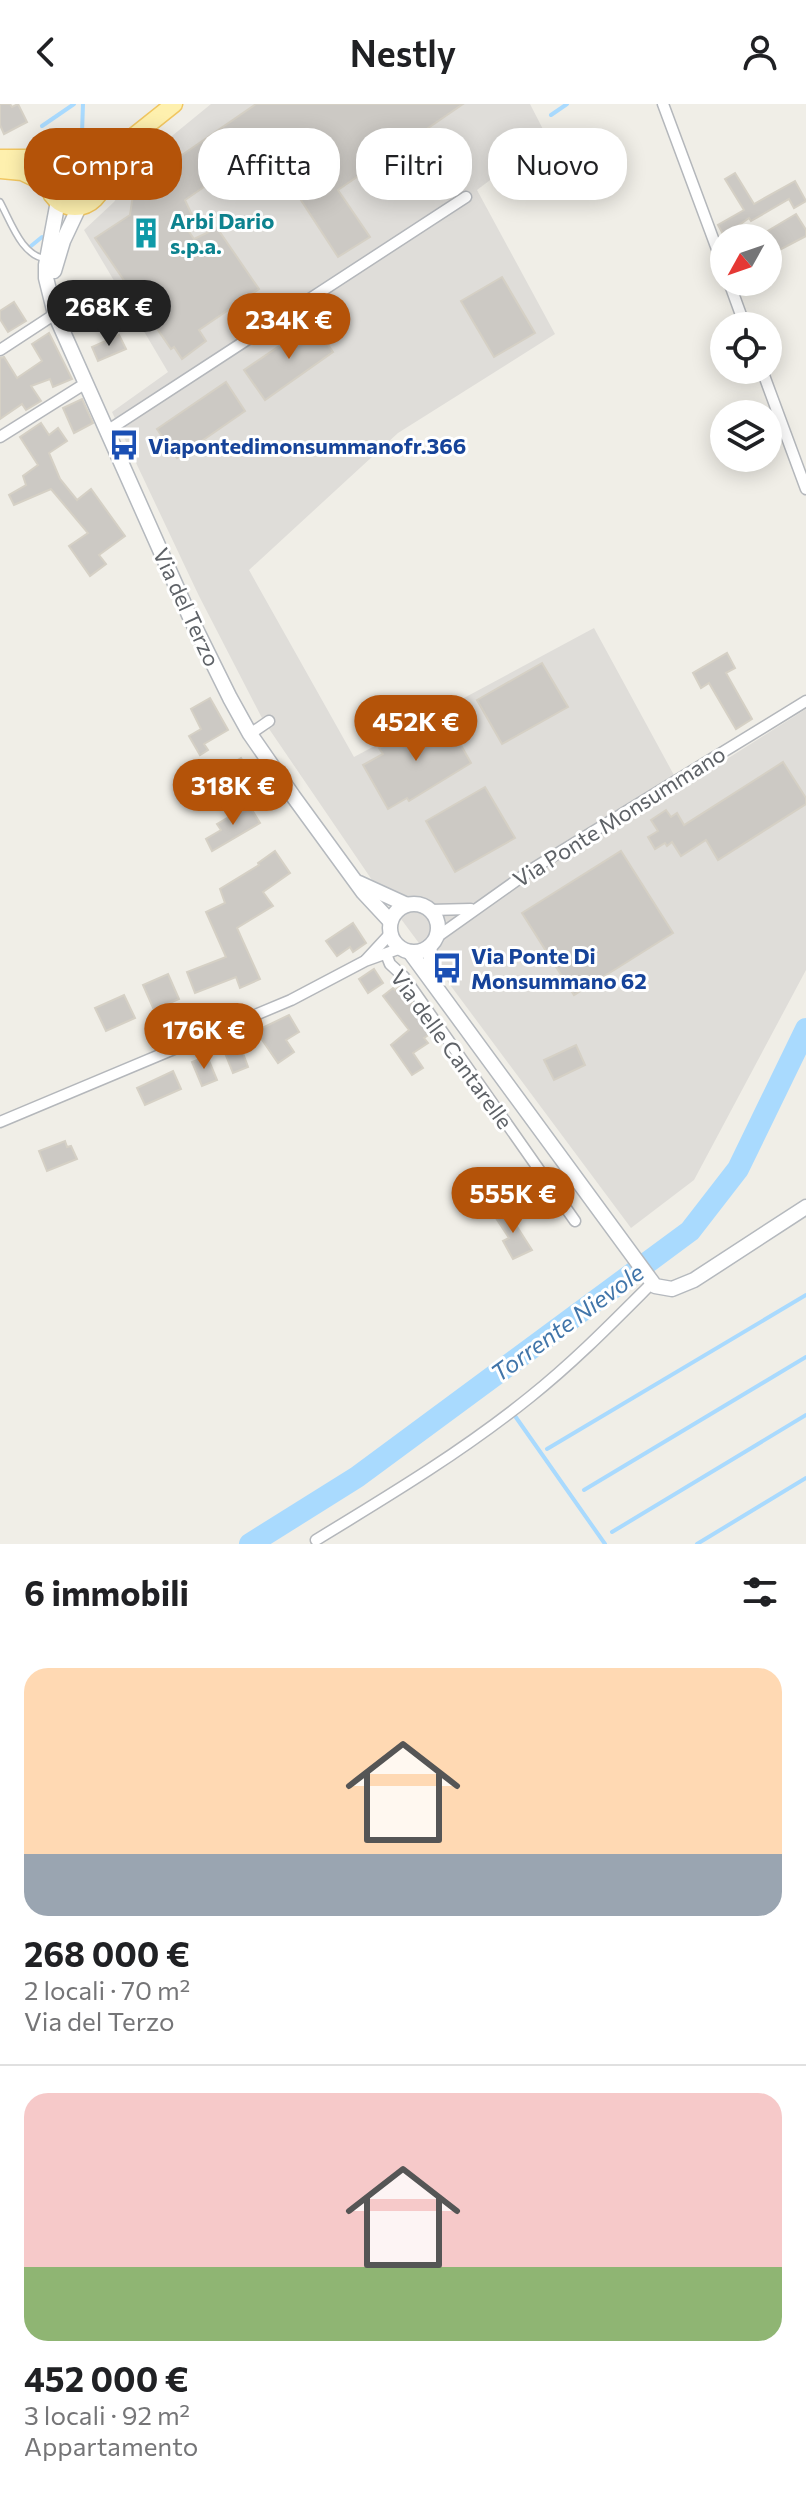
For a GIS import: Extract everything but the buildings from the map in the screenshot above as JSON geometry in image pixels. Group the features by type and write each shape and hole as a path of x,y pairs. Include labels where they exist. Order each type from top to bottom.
{"main road":[{"path":"144,128 174,104"},
{"path":"0,158 24,158"},
{"path":"0,170 24,173"},
{"path":"58,201 79,207 93,200"}],"street":[{"path":"663,104 710,230"},
{"path":"107,431 461,200"},
{"name":"Via del Terzo","path":"58,201 46,278 55,314 189,615 250,734 390,928"},
{"path":"51,295 55,265 79,207"},
{"path":"0,350 55,314"},
{"path":"0,437 86,383"},
{"path":"767,384 806,489"},
{"name":"Via Ponte Monsummano","path":"433,942 473,909 718,753 806,701"},
{"path":"250,734 269,721"},
{"path":"355,881 405,904 420,904 430,910 437,920 433,942 440,996"},
{"path":"405,904 397,910 390,928 648,1280 665,1289 684,1285 806,1207"},
{"path":"430,910 473,909"},
{"name":"Via delle Cantarelle","path":"365,961 390,928"},
{"path":"405,950 421,951 433,942"},
{"name":"Via delle Cantarelle","path":"0,1122 291,1000 365,961 405,950"},
{"name":"Via delle Cantarelle","path":"386,954 390,964 427,1010 575,1221"},
{"path":"427,1010 440,996"},
{"path":"316,1540 421,1477 532,1396 597,1337 648,1280"}],"lane":[{"path":"0,202 28,251 37,258 48,259"}],"shaded area":[{"path":"211,104 530,104 542,128 488,128 488,182 477,190 555,334 398,433 249,570 354,757 594,628 681,788 806,709 806,970 694,1180 631,1228 372,880 263,720 199,596 112,412 168,372 84,230 115,200 182,200 182,128"}],"waterway":[{"path":"42,126 74,104"},
{"path":"82,128 83,104"},
{"path":"551,115 567,104"},
{"path":"31,246 42,237"},
{"name":"Torrente Nievole","path":"250,1544 357,1477 690,1231 738,1169 806,1029"},
{"path":"547,1449 806,1295"},
{"path":"584,1490 806,1357"},
{"path":"612,1532 806,1415"},
{"path":"515,1416 605,1544"},
{"path":"697,1544 806,1478"}],"place":[{"name":"Arbi Dario s.p.a.","path":"146,233"},
{"name":"Viapontedimonsummanofr.366","path":"124,445"},
{"name":"Via Ponte Di Monsummano 62","path":"447,968"}]}
